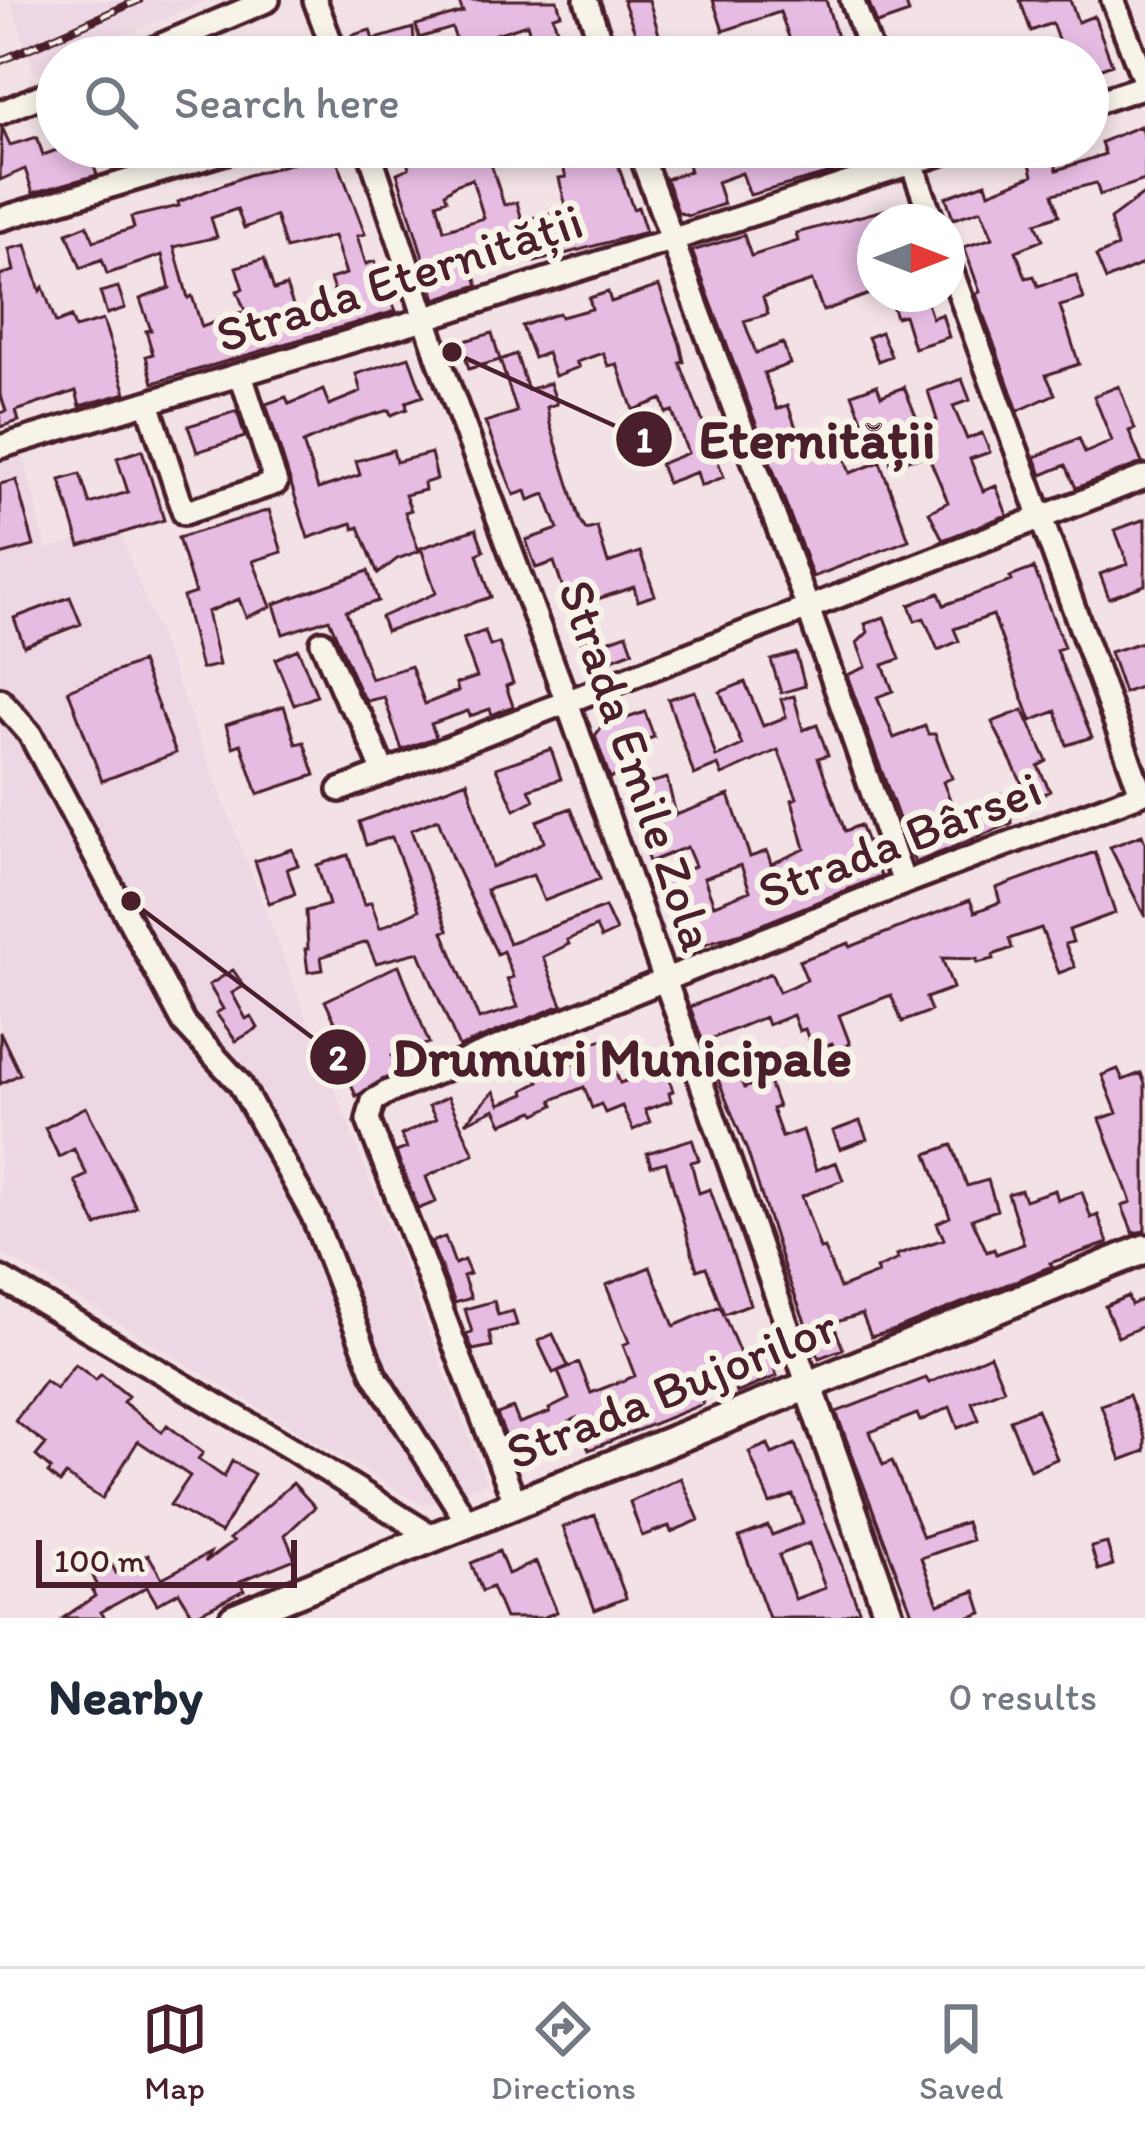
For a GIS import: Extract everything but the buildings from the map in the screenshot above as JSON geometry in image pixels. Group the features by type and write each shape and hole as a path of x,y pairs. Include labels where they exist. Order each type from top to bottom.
{"main road":[{"name":"Strada Bujorilor","path":"234,1618 1145,1249"},
{"name":"Strada Emile Zola","path":"808,1385 890,1618"}],"street":[{"path":"183,36 268,0"},
{"path":"315,0 328,36"},
{"path":"586,0 599,36"},
{"path":"852,0 865,36"},
{"path":"1109,97 1145,84 1113,0"},
{"path":"0,113 36,98"},
{"path":"0,219 171,168"},
{"name":"Strada Emile Zola","path":"375,168 808,1385"},
{"path":"645,168 904,884"},
{"name":"Strada Eternității","path":"0,447 427,317 872,168"},
{"path":"914,168 927,204"},
{"path":"965,307 1143,792"},
{"path":"148,403 184,513 276,483 241,375"},
{"path":"340,790 1145,477"},
{"path":"322,642 384,773"},
{"path":"0,700 30,734 184,1023 240,1084 313,1216 374,1375 467,1522"},
{"name":"Strada Bârsei","path":"514,1502 368,1120 373,1101 904,884 1143,792"},
{"path":"0,1278 292,1449 431,1537"}],"shaded area":[{"path":"10,0 208,0 123,36 36,36 34,73"},
{"path":"22,448 47,549 118,528 487,1483 423,1506 0,1252 0,455"}],"railway":[{"path":"57,36 139,0"},
{"path":"0,61 36,45"}],"place":[{"name":"Eternității","path":"452,352"},
{"name":"Drumuri Municipale","path":"131,901"}]}
